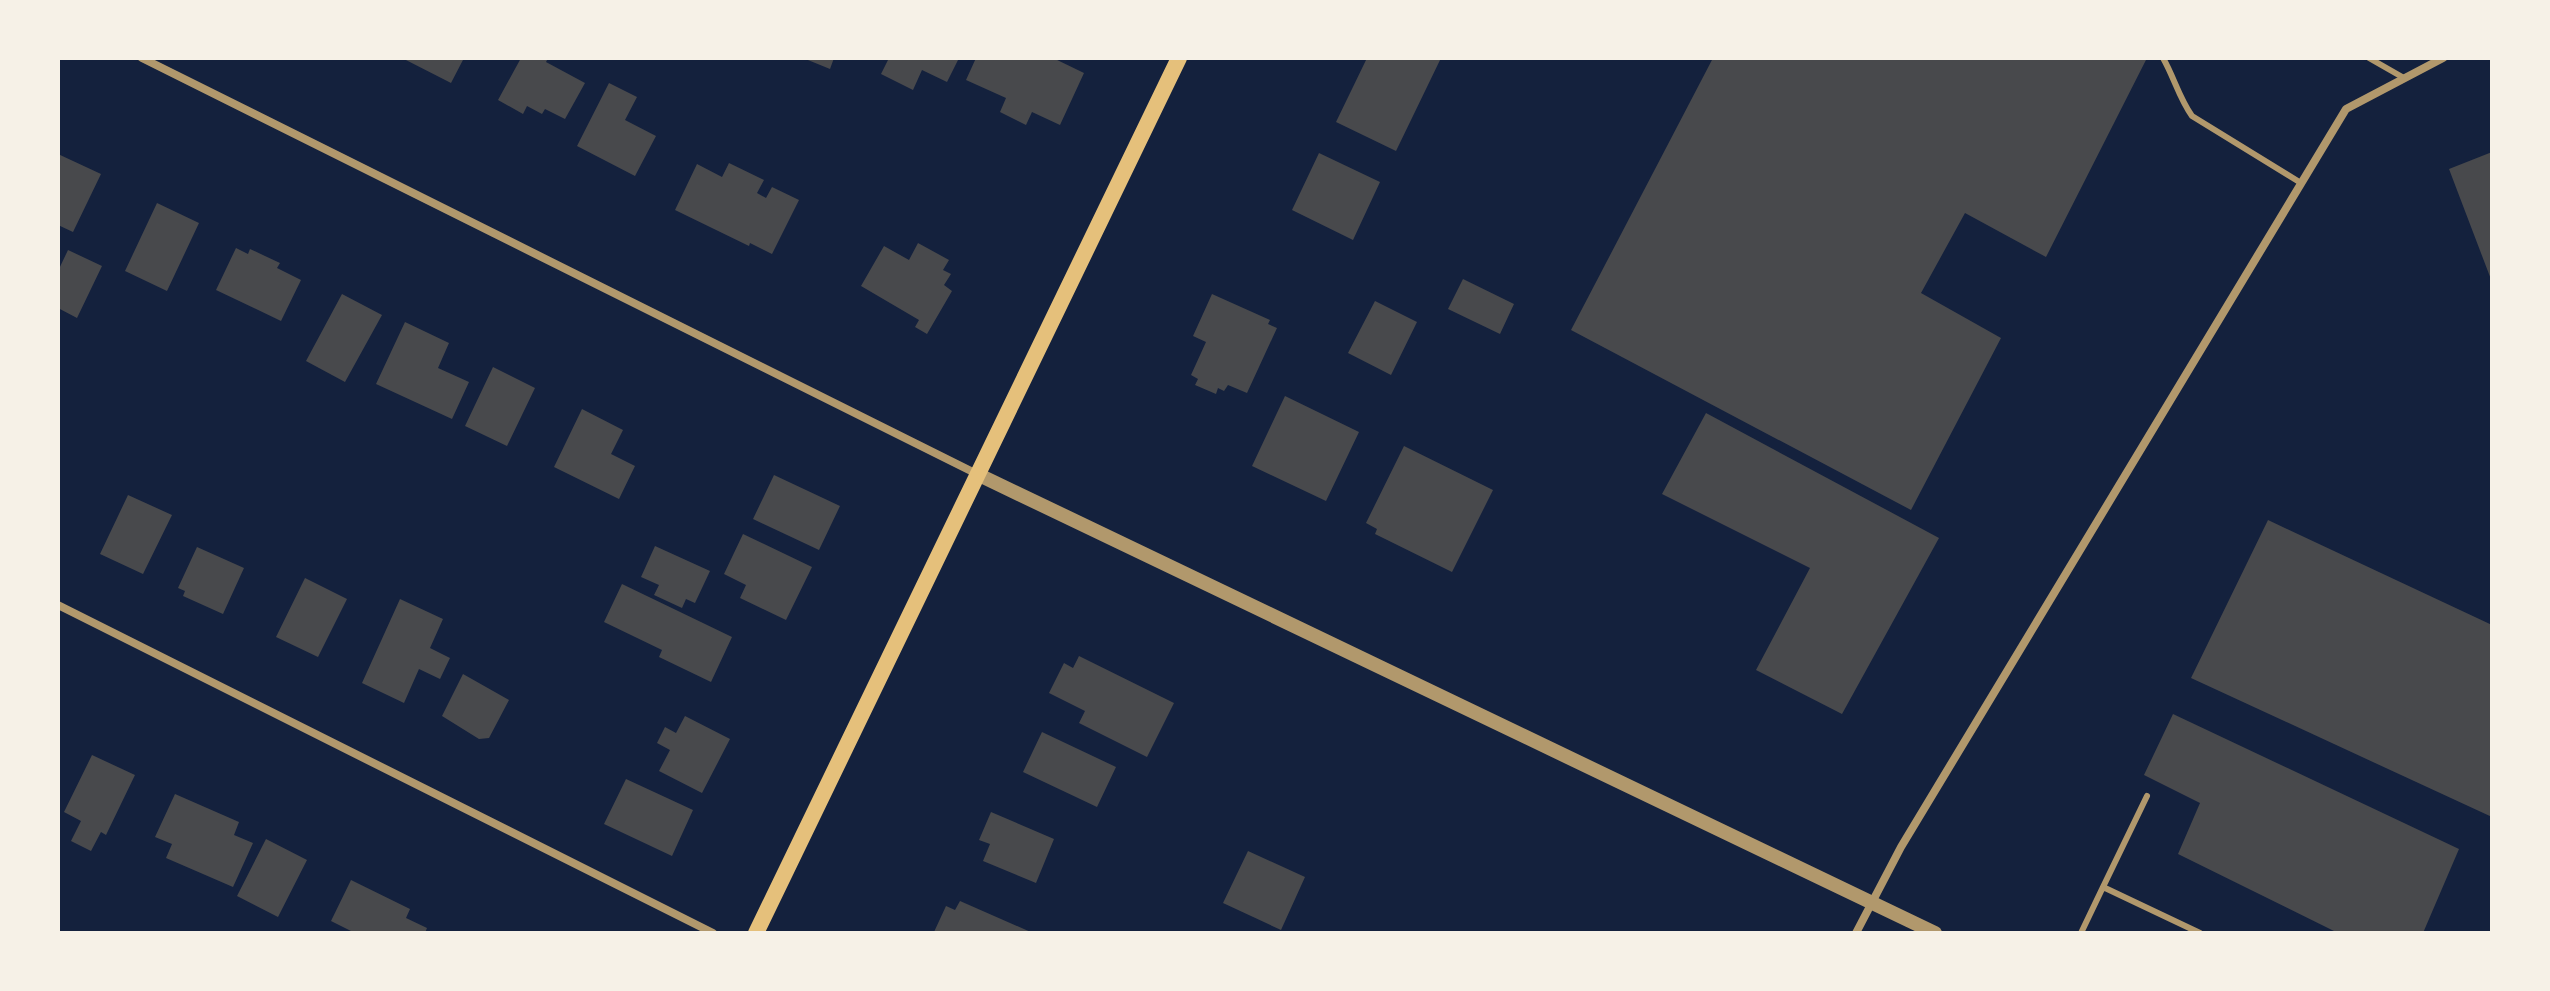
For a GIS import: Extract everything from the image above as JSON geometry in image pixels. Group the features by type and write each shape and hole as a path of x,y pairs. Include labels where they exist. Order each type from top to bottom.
{"main road":[{"path":"756,933 1179,58"}],"street":[{"path":"142,58 977,474 1935,933"},
{"path":"1856,933 1870,903 2346,109 2443,58"},
{"path":"58,605 713,933"}],"lane":[{"path":"2163,58 2176,79 2181,100 2192,116 2301,183"},
{"path":"2369,58 2404,78"},
{"path":"2081,933 2147,796"},
{"path":"2103,887 2200,933"}],"building":[{"path":"402,58 464,58 451,83"},
{"path":"521,58 548,58 546,62 585,83 565,119 545,109 542,114 527,106 523,114 498,100"},
{"path":"803,58 834,58 830,69"},
{"path":"889,58 959,58 947,82 922,70 913,90 881,74"},
{"path":"976,58 1053,58 1084,73 1060,125 1032,112 1026,125 1000,112 1006,98 966,80"},
{"path":"1367,58 1441,58 1396,151 1336,122"},
{"path":"1713,58 2147,58 2046,257 1965,213 1921,293 2001,338 1911,510 1571,330"},
{"path":"609,83 637,97 625,120 656,136 635,176 577,146"},
{"path":"2492,152 2492,282 2449,169"},
{"path":"1319,153 1380,182 1353,240 1292,210"},
{"path":"58,154 101,174 73,232 58,225"},
{"path":"729,163 764,180 757,193 766,198 772,187 799,200 772,254 675,210 697,164 722,177"},
{"path":"157,203 199,223 167,291 125,271"},
{"path":"918,243 949,260 943,270 951,274 944,285 952,291 927,334 915,327 919,320 861,286 884,246 909,260"},
{"path":"236,248 248,254 250,249 280,263 277,268 301,280 281,321 216,290"},
{"path":"68,250 102,266 77,318 58,308 58,271"},
{"path":"1463,279 1514,304 1500,334 1448,309"},
{"path":"342,294 382,315 345,382 306,361"},
{"path":"1212,294 1270,320 1268,324 1277,328 1247,393 1228,385 1224,391 1218,388 1216,394 1195,385 1198,379 1191,375 1206,342 1193,336"},
{"path":"1375,301 1417,322 1391,375 1348,353"},
{"path":"405,322 449,343 438,368 469,382 452,419 376,384"},
{"path":"493,367 535,388 507,446 465,426"},
{"path":"1285,396 1359,432 1326,501 1252,466"},
{"path":"582,409 623,430 611,454 635,466 619,499 554,467"},
{"path":"1706,413 1939,538 1842,714 1756,670 1810,568 1662,494"},
{"path":"1404,446 1493,490 1452,572 1375,534 1377,529 1366,523"},
{"path":"774,475 840,506 819,550 753,519"},
{"path":"128,495 172,515 143,574 100,554"},
{"path":"2268,520 2492,625 2492,817 2191,678"},
{"path":"743,534 812,567 786,620 740,598 746,585 724,574"},
{"path":"655,546 710,571 695,603 686,599 682,608 654,595 659,585 641,577"},
{"path":"197,547 244,568 223,614 183,596 185,591 178,588"},
{"path":"305,578 347,599 318,657 276,637"},
{"path":"622,584 732,637 711,682 659,657 662,650 604,622"},
{"path":"400,599 443,619 430,648 450,658 440,679 419,669 404,703 362,683"},
{"path":"1079,656 1174,703 1147,757 1079,723 1085,711 1049,693 1064,663 1073,668"},
{"path":"463,674 509,700 489,738 479,739 442,716"},
{"path":"2173,714 2459,849 2423,933 2338,933 2178,854 2200,803 2144,775"},
{"path":"685,716 730,739 702,793 659,771 670,750 657,743 665,727 676,733"},
{"path":"1042,732 1116,767 1097,807 1023,772"},
{"path":"92,755 135,775 106,835 101,832 91,851 71,841 81,821 64,812"},
{"path":"626,779 693,810 672,856 604,824"},
{"path":"175,794 239,822 234,835 253,843 233,887 166,858 172,844 155,837"},
{"path":"991,812 1054,839 1036,883 983,861 990,844 979,840"},
{"path":"266,839 307,860 278,917 237,896"},
{"path":"1248,851 1305,877 1281,930 1223,903"},
{"path":"351,880 410,909 406,918 427,928 425,933 355,933 331,921"},
{"path":"960,901 1033,933 934,932 946,906 955,910"}]}
